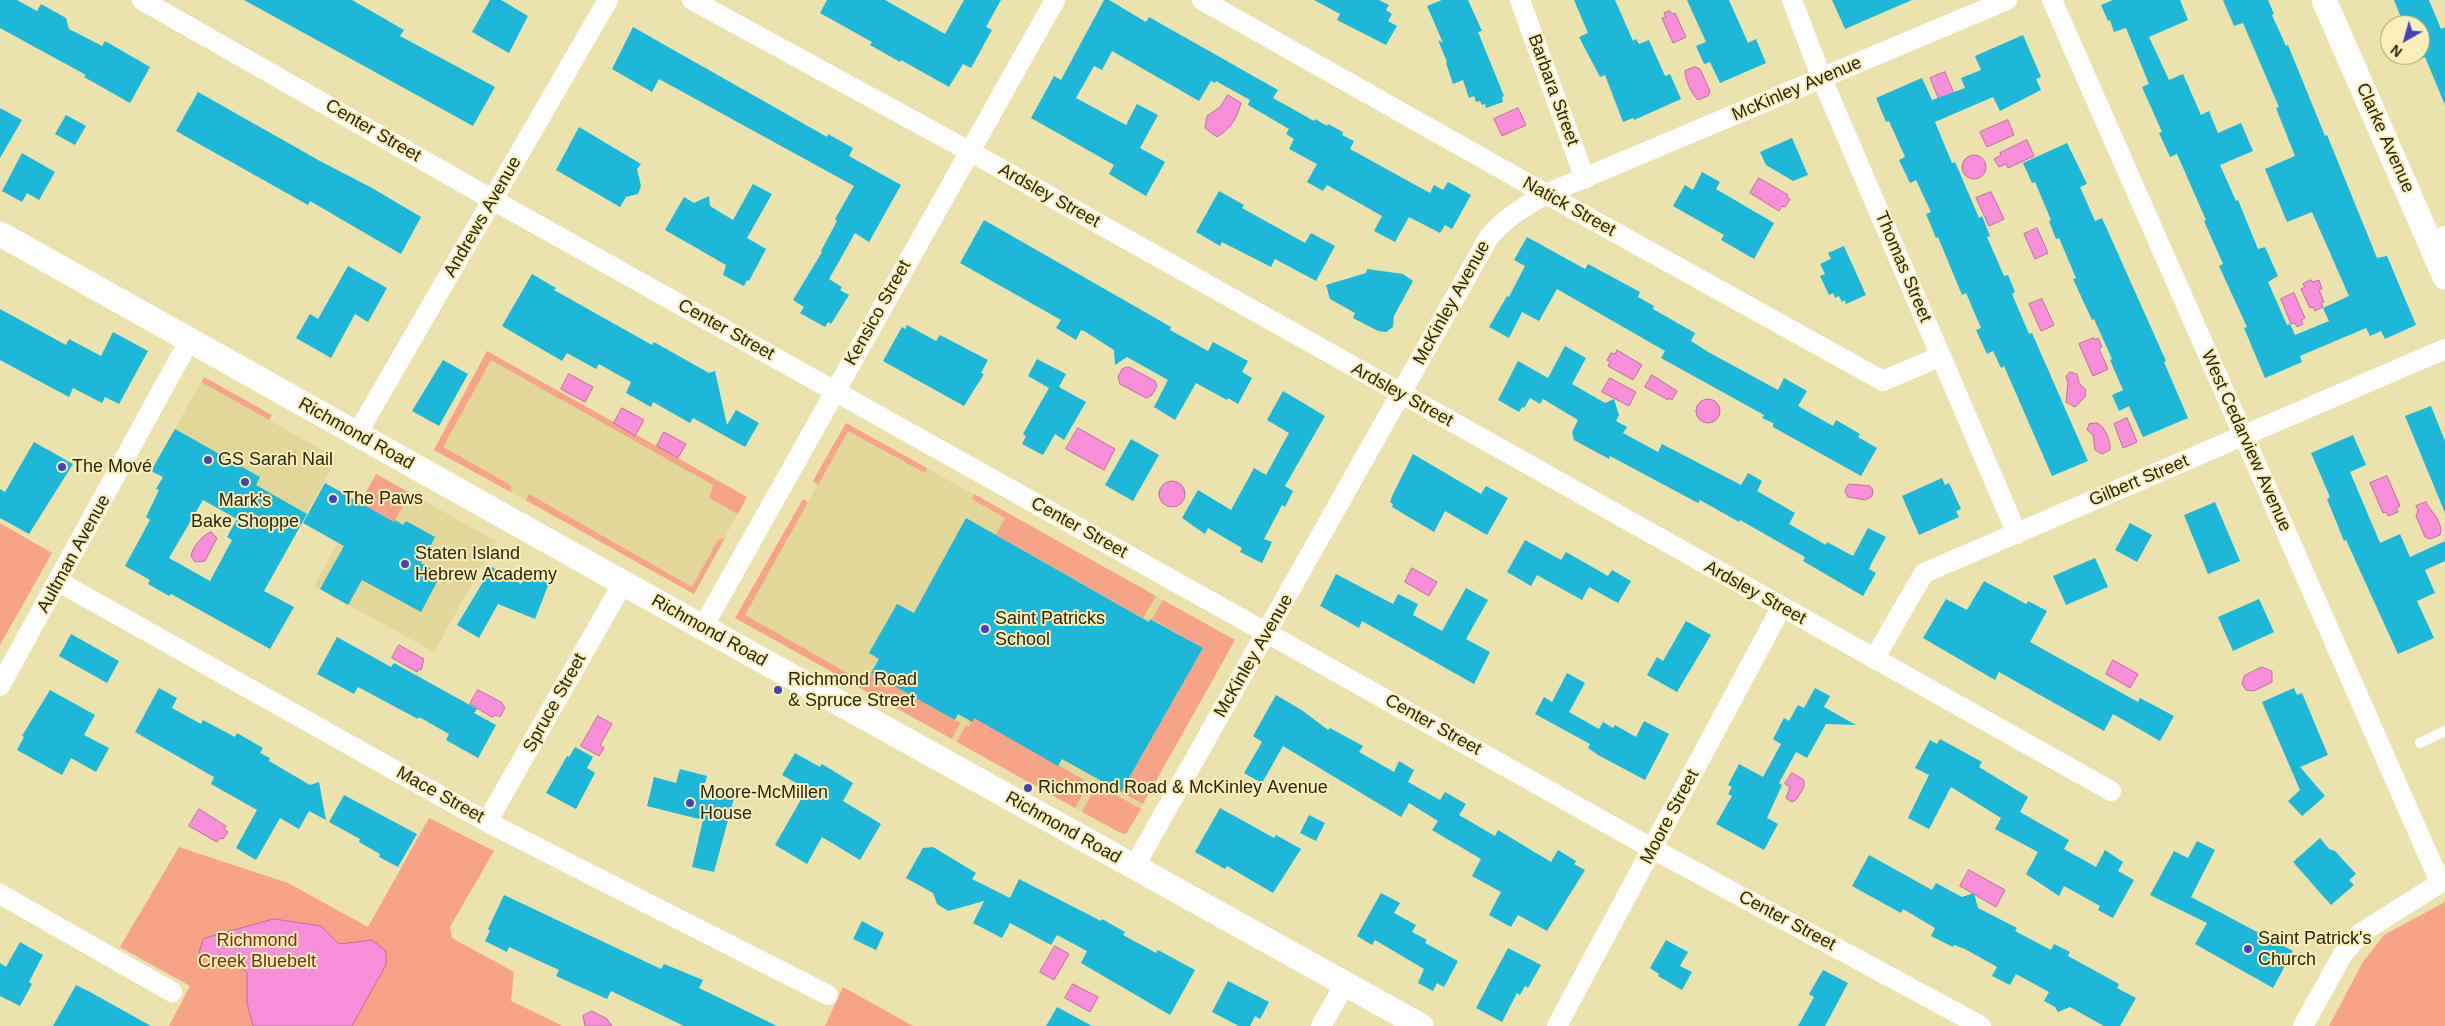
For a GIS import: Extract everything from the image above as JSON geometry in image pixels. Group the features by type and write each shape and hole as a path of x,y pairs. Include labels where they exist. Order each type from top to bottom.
{"street":[{"name":"Center Street","path":"142,0 493,200 1653,849 1981,1026"},
{"name":"Andrews Avenue","path":"357,434 608,0"},
{"name":"Ardsley Street","path":"692,0 969,151 1781,608 2111,791"},
{"name":"Kensico Street","path":"702,627 1055,0"},
{"name":"Natick Street","path":"1202,0 1546,194 1883,380 1941,356"},
{"name":"Barbara Street","path":"1520,0 1585,179"},
{"name":"Thomas Street","path":"1792,0 1822,78 2016,534"},
{"name":"McKinley Avenue","path":"1134,867 1489,237 1499,225 1518,210 1546,194 2007,0"},
{"name":"West Cedarview Avenue","path":"2052,0 2243,436 2442,881"},
{"name":"Clarke Avenue","path":"2324,0 2438,239 2445,277"},
{"name":"Richmond Road","path":"0,234 623,583 1421,1026"},
{"name":"Aultman Avenue","path":"0,686 59,582 190,341"},
{"name":"Gilbert Street","path":"1874,659 1924,573 2445,349"},
{"name":"Mace Street","path":"59,582 487,822 828,995"},
{"name":"Spruce Street","path":"487,822 623,583"},
{"name":"Moore Street","path":"1557,1026 1781,608"},
{"path":"2304,1026 2343,954 2361,933 2442,881"},
{"path":"0,894 172,992"},
{"path":"1322,1026 1345,984"}],"lane":[{"path":"2420,743 2445,731"}],"shaded area":[{"path":"1670,11 1672,14 1675,13 1686,37 1673,43 1662,18 1666,17 1664,13"},
{"path":"1695,67 1700,69 1710,91 1708,96 1698,100 1691,91 1685,75 1685,71"},
{"path":"1945,72 1955,96 1940,102 1930,78"},
{"path":"1228,95 1241,103 1232,123 1226,131 1217,137 1205,128 1207,116 1220,107"},
{"path":"1518,108 1526,125 1502,136 1494,119"},
{"path":"2008,120 2014,135 1987,147 1980,132"},
{"path":"2027,140 2034,156 2008,168 2006,164 1999,167 1994,159 2001,155 2000,153"},
{"path":"1974,155 1983,158 1986,167 1983,176 1974,179 1965,176 1962,167 1965,158"},
{"path":"1759,178 1788,195 1787,198 1790,199 1785,207 1782,206 1779,211 1750,193"},
{"path":"1991,192 2004,219 1989,226 1976,198"},
{"path":"2037,228 2048,253 2035,259 2024,234"},
{"path":"2311,280 2313,282 2319,280 2322,289 2319,290 2324,302 2321,303 2323,307 2315,311 2313,307 2310,308 2301,289 2305,287 2303,284"},
{"path":"2294,293 2305,318 2301,320 2303,324 2297,327 2295,323 2291,324 2281,299"},
{"path":"2042,299 2054,325 2041,331 2029,304"},
{"path":"2094,338 2095,340 2098,338 2102,347 2099,349 2108,369 2093,376 2079,344"},
{"path":"1617,350 1642,365 1633,380 1608,366 1610,362 1607,360 1611,353 1615,354"},
{"path":"487,351 747,497 694,594 434,450"},
{"path":"1129,367 1155,381 1157,386 1152,395 1146,398 1120,384 1118,377 1122,369"},
{"path":"2070,372 2077,374 2079,383 2086,390 2085,397 2075,407 2066,402 2068,383 2066,377"},
{"path":"569,374 593,387 585,402 561,389"},
{"path":"1652,375 1677,391 1672,400 1669,398 1668,400 1645,387"},
{"path":"1610,378 1636,392 1629,406 1602,392"},
{"path":"201,382 337,458 278,566 227,537 237,519 151,471"},
{"path":"1708,399 1713,400 1719,406 1719,416 1713,422 1708,423 1703,422 1697,416 1696,411 1697,406 1703,400"},
{"path":"622,408 644,420 635,436 614,423"},
{"path":"2127,418 2137,442 2123,448 2114,424"},
{"name":"Saint Patricks School","path":"846,423 1235,640 1126,834 1082,812 735,618 803,499 808,502 817,485 813,481"},
{"path":"2097,423 2105,430 2110,442 2110,450 2102,454 2095,450 2093,435 2087,430 2089,424"},
{"path":"1078,428 1115,449 1104,470 1066,449"},
{"path":"664,432 686,444 678,458 657,446"},
{"name":"Staten Island Hebrew Academy","path":"376,474 496,541 434,652 314,586"},
{"path":"2387,476 2400,506 2396,508 2398,512 2388,516 2386,512 2383,513 2370,483"},
{"path":"1172,481 1181,485 1185,494 1181,503 1172,507 1163,503 1159,494 1163,485"},
{"path":"1849,484 1870,486 1873,490 1872,496 1866,500 1848,497 1845,491"},
{"path":"2426,502 2439,521 2441,530 2440,535 2430,539 2425,537 2416,516 2418,510 2416,506"},
{"path":"211,532 217,538 205,561 195,562 191,556 193,549 201,538"},
{"path":"1412,568 1437,582 1429,596 1405,582"},
{"path":"399,645 424,659 421,670 419,669 417,672 392,658"},
{"path":"2113,660 2138,674 2130,688 2106,674"},
{"path":"2262,667 2272,671 2272,682 2254,691 2246,690 2242,684 2244,676"},
{"path":"478,690 501,702 505,708 500,717 496,715 492,717 470,704"},
{"path":"598,716 612,724 600,745 604,748 599,756 581,746"},
{"path":"1792,773 1804,780 1804,787 1796,800 1792,802 1786,798 1790,787 1785,784"},
{"path":"199,809 226,826 224,829 228,832 223,839 220,838 217,842 189,826"},
{"path":"1969,870 2005,890 1996,907 1960,886"},
{"path":"274,919 321,926 339,944 372,940 386,951 386,965 352,1026 253,1026 247,1003 247,972 234,961 199,953 203,939"},
{"path":"1055,946 1069,954 1054,980 1040,972"},
{"path":"1073,984 1098,997 1090,1012 1065,998"},
{"path":"592,1011 607,1019 612,1026 585,1026 583,1016"}],"green space":[{"path":"487,351 747,497 738,514 709,498 713,485 491,360 443,447 507,483 511,486 511,492 434,450"},
{"path":"204,377 272,415 269,420 201,382"},
{"path":"846,423 927,468 925,473 848,431 818,485 813,481"},
{"path":"376,474 410,493 394,522 360,503"},
{"path":"529,494 692,587 718,540 725,538 694,594 526,500"},
{"path":"974,494 1156,596 1143,618 996,535 1005,518 972,499"},
{"path":"803,499 808,502 745,615 849,674 845,679 735,618"},
{"path":"0,523 52,553 0,645"},
{"path":"1163,600 1235,640 1143,804 1121,792 1203,648 1152,619"},
{"path":"871,673 960,723 952,739 849,682 853,676 866,683"},
{"path":"974,718 1086,781 1087,786 1075,808 957,742 966,725 969,727"},
{"path":"1102,787 1141,809 1126,834 1082,812 1095,788"},
{"name":"Richmond Creek Bluebelt","path":"429,818 494,851 450,927 452,938 514,972 511,1001 563,1026 169,1026 190,986 120,947 179,847 288,883 368,927"},
{"path":"2445,902 2445,1026 2329,1026 2363,962 2384,935"},
{"path":"843,987 913,1026 825,1026"}],"building":[{"path":"0,0 17,0 37,11 41,4 66,18 69,29 102,46 105,41 150,67 130,103 84,77 86,75 0,28"},
{"path":"244,0 352,0 404,30 400,36 495,87 473,126"},
{"path":"490,0 501,0 528,16 509,53 472,32"},
{"path":"827,0 885,0 945,34 964,0 1001,0 986,27 992,30 971,68 963,64 949,87 870,45 872,42 820,13"},
{"path":"1104,0 1109,0 1146,22 1149,17 1278,90 1273,98 1314,121 1315,119 1343,132 1342,135 1354,141 1350,149 1430,193 1434,185 1443,190 1448,182 1471,195 1452,229 1445,225 1440,233 1409,217 1395,242 1374,231 1382,216 1327,185 1323,191 1307,182 1317,164 1289,149 1294,139 1286,134 1289,129 1248,105 1250,100 1216,81 1215,83 1211,81 1199,101 1112,51 1102,70 1094,66 1076,98 1126,125 1137,104 1158,115 1140,148 1165,162 1146,196 1109,174 1114,165 1031,118 1054,76 1061,80"},
{"path":"1314,0 1379,0 1389,5 1386,10 1392,14 1388,21 1397,26 1386,45 1337,20 1340,14"},
{"path":"1442,0 1468,0 1482,31 1478,32 1504,96 1502,97 1503,102 1486,108 1485,104 1482,105 1480,101 1476,102 1474,96 1469,98 1463,80 1453,84 1438,40 1443,43 1427,6"},
{"path":"1574,0 1615,0 1633,41 1636,39 1639,44 1649,40 1665,76 1670,74 1681,99 1634,120 1633,118 1623,122 1605,75 1600,77 1579,37 1588,33"},
{"path":"1687,0 1729,0 1748,43 1756,39 1766,63 1720,83 1710,62 1704,64 1696,46 1706,42"},
{"path":"1832,0 1912,0 1845,29"},
{"path":"2113,0 2180,0 2188,20 2149,37 2169,80 2183,74 2201,115 2209,111 2218,133 2241,123 2253,151 2220,165 2236,201 2238,200 2258,249 2265,247 2278,276 2268,282 2287,325 2290,324 2295,335 2329,321 2323,308 2349,296 2312,212 2287,222 2265,169 2295,156 2276,108 2279,107 2243,23 2234,26 2223,0 2268,0 2274,14 2272,15 2286,46 2288,45 2325,136 2327,135 2377,258 2387,256 2416,325 2385,339 2381,331 2370,336 2366,328 2300,356 2302,362 2265,378 2244,328 2247,327 2219,266 2223,264 2204,221 2206,220 2177,154 2170,157 2159,133 2162,132 2142,87 2149,84 2126,28 2114,32 2110,20 2108,21 2101,5"},
{"path":"2394,0 2429,0 2441,29 2445,27 2445,105 2428,65 2430,65 2430,15 2400,15"},
{"path":"633,27 827,137 828,134 853,148 849,156 901,185 869,242 855,233 829,279 842,287 840,290 849,295 831,324 828,322 825,327 800,313 804,307 793,300 822,252 837,221 835,219 854,186 659,79 652,92 612,69"},
{"path":"2023,35 2041,77 2036,79 2041,90 2000,111 1993,97 1935,122 1952,163 1955,162 1979,218 1982,216 1990,236 1987,237 2004,276 2008,275 2015,292 2012,294 2029,334 2032,333 2088,461 2052,476 2004,366 2001,368 1993,351 1987,354 1976,330 1981,328 1966,293 1962,295 1938,237 1936,238 1926,214 1931,212 1916,180 1910,183 1899,160 1905,157 1889,121 1886,122 1876,98 1922,78 1932,100 1965,88 1961,78 1981,70 1975,56"},
{"path":"198,92 421,217 401,254 310,201 308,205 176,131"},
{"path":"0,108 22,120 0,158"},
{"path":"66,115 86,126 75,145 55,134"},
{"path":"579,127 641,164 637,169 641,186 638,194 626,197 620,207 556,170"},
{"path":"1792,138 1808,175 1793,181 1766,165 1760,152"},
{"path":"2067,143 2087,184 2080,187 2095,221 2102,218 2166,361 2164,362 2188,418 2143,437 2129,406 2119,411 2112,395 2123,390 2110,360 2112,359 2073,279 2076,278 2059,238 2056,239 2049,221 2051,220 2035,182 2032,183 2023,163"},
{"path":"22,153 55,172 39,200 27,193 22,202 2,191"},
{"path":"1702,172 1720,182 1716,189 1774,223 1754,259 1721,240 1724,235 1673,206 1685,185 1693,190"},
{"path":"753,184 772,194 747,238 766,249 749,281 747,280 744,286 723,275 726,265 665,230 684,197 694,203 709,196 710,206 733,220"},
{"path":"1219,191 1244,205 1242,208 1305,243 1311,233 1335,246 1316,281 1275,259 1271,267 1222,242 1220,246 1196,232"},
{"path":"984,220 1171,327 1170,330 1208,351 1213,342 1248,361 1242,372 1252,378 1238,404 1196,383 1175,420 1154,407 1168,380 1127,357 1115,365 1114,350 1081,330 1076,340 1056,328 1061,320 960,263"},
{"path":"1527,237 1585,269 1588,264 1640,292 1638,297 1654,306 1653,309 1695,333 1691,341 1710,353 1778,390 1784,378 1807,391 1798,406 1833,426 1836,420 1860,434 1858,437 1877,448 1861,476 1773,427 1773,423 1762,418 1764,415 1661,358 1665,351 1557,289 1539,321 1522,312 1509,338 1489,327 1507,296 1509,297 1525,266 1514,260"},
{"path":"1844,246 1866,295 1846,304 1845,300 1842,302 1839,296 1835,298 1833,293 1829,295 1820,276 1825,274 1820,264 1831,259 1828,253"},
{"path":"348,266 387,288 368,322 355,314 331,358 296,338 310,314 318,319"},
{"path":"1367,269 1403,274 1413,281 1394,316 1393,327 1386,332 1378,331 1353,318 1355,313 1330,299 1326,285 1366,273"},
{"path":"532,274 556,288 554,290 652,345 654,342 709,373 715,371 727,425 736,410 759,423 745,447 693,418 690,423 653,402 651,407 626,393 631,382 599,364 596,369 567,353 562,361 502,326"},
{"path":"0,309 66,345 69,339 101,356 113,332 148,351 119,404 105,397 102,403 73,388 69,397 0,360"},
{"path":"907,325 936,341 940,335 988,360 981,373 984,374 964,406 883,361 902,327 905,329"},
{"path":"1565,346 1586,358 1572,384 1605,403 1614,399 1619,415 1616,421 1627,427 1623,433 1658,452 1662,444 1741,485 1748,473 1762,481 1757,491 1795,513 1789,524 1826,545 1827,542 1853,556 1868,528 1886,537 1869,569 1876,573 1863,596 1803,561 1805,557 1740,520 1739,522 1700,500 1698,503 1610,456 1609,459 1574,440 1572,432 1578,420 1543,399 1540,404 1530,398 1519,412 1498,400 1518,361 1548,378"},
{"path":"1037,359 1066,374 1059,387 1086,402 1064,440 1055,434 1043,455 1022,444 1026,436 1023,434 1049,388 1028,376"},
{"path":"443,360 468,374 439,426 412,411"},
{"path":"1283,391 1325,416 1285,486 1293,491 1285,507 1282,505 1264,539 1272,542 1262,563 1240,552 1242,548 1208,528 1205,534 1182,518 1198,490 1231,510 1254,468 1266,475 1289,433 1267,420"},
{"path":"2431,406 2445,441 2445,513 2405,416"},
{"path":"175,429 260,477 256,485 307,514 264,591 294,607 270,649 171,594 169,596 148,584 150,580 125,566 150,520 146,517 159,490 156,489 163,477 151,471","holes":["203,500 237,519 227,537 232,540 210,581 169,558"]},
{"path":"2353,435 2366,465 2350,472 2380,543 2400,534 2410,557 2445,541 2445,561 2425,570 2435,593 2417,601 2434,638 2398,654 2346,540 2344,541 2327,499 2330,497 2311,453"},
{"path":"1131,439 1159,455 1133,501 1105,485"},
{"path":"34,442 73,464 29,534 0,518 0,489 5,492"},
{"path":"1413,454 1481,494 1486,486 1508,498 1487,535 1445,511 1434,532 1392,507 1393,504 1390,502 1393,494"},
{"path":"1942,478 1945,485 1949,483 1961,509 1956,511 1959,517 1919,535 1902,496"},
{"path":"325,483 394,522 395,520 403,525 406,521 435,537 421,563 441,574 421,612 362,580 348,605 320,589 344,546 303,523"},
{"path":"2215,502 2240,561 2208,574 2184,515"},
{"path":"966,518 1149,622 1150,619 1203,648 1121,792 1062,759 1058,766 974,718 972,722 958,714 955,720 871,673 879,659 869,653 897,604 914,613"},
{"path":"2130,523 2152,535 2137,562 2115,550"},
{"path":"1525,540 1561,560 1566,552 1608,576 1612,570 1631,581 1618,603 1589,587 1582,600 1537,575 1531,586 1507,572"},
{"path":"2095,558 2108,587 2066,605 2053,576"},
{"path":"492,567 521,584 527,574 549,583 535,619 498,604 479,638 457,625"},
{"path":"1336,574 1393,604 1398,594 1418,604 1413,615 1442,631 1466,588 1488,600 1466,639 1490,652 1474,684 1362,621 1359,628 1320,606"},
{"path":"1984,581 2026,604 2028,601 2047,611 2030,642 2138,702 2140,698 2174,716 2160,741 2113,714 2104,731 1999,672 1995,680 1923,638 1946,599 1967,610"},
{"path":"2259,599 2274,632 2233,651 2218,617"},
{"path":"1686,621 1711,635 1677,692 1647,675 1657,657 1663,661"},
{"path":"71,634 119,661 107,683 59,656"},
{"path":"337,637 391,667 394,663 477,709 474,713 496,725 478,758 446,740 449,734 419,717 418,719 358,687 354,694 317,674"},
{"path":"1567,673 1585,683 1569,712 1599,729 1603,722 1613,728 1615,725 1636,737 1644,721 1669,734 1645,780 1598,755 1588,748 1590,744 1535,714 1544,697 1552,702"},
{"path":"159,688 177,698 172,708 201,724 203,720 235,737 237,733 263,748 260,753 270,758 269,761 310,785 319,782 326,820 309,811 299,829 280,818 256,860 236,848 257,810 211,784 214,777 135,732"},
{"path":"1815,688 1830,696 1824,707 1856,725 1826,724 1807,758 1796,752 1779,783 1782,785 1767,818 1778,824 1764,850 1716,824 1732,796 1728,794 1732,787 1728,785 1739,764 1763,777 1781,744 1773,739 1784,718 1789,721 1798,705 1804,708"},
{"path":"2294,688 2297,695 2302,693 2328,755 2300,767 2325,796 2302,816 2288,801 2300,790 2262,702"},
{"path":"50,690 95,715 84,735 109,748 96,772 71,758 62,775 17,750 24,737 22,736"},
{"path":"1276,695 1303,711 1328,730 1330,728 1363,746 1359,752 1394,772 1399,761 1414,770 1408,782 1440,800 1445,792 1466,804 1459,815 1495,836 1498,830 1551,862 1558,850 1576,861 1574,864 1585,870 1547,931 1518,915 1511,927 1489,915 1501,892 1472,876 1481,859 1432,830 1438,821 1409,803 1401,817 1283,746 1262,783 1244,773 1262,742 1253,736"},
{"path":"1940,739 1982,762 1979,767 2028,797 2020,812 2069,840 2064,849 2096,867 2105,850 2123,862 2118,871 2134,880 2113,918 2098,910 2100,906 2064,886 2059,896 2026,874 2038,852 1995,829 2001,818 1951,787 1929,829 1908,818 1929,775 1915,768 1930,740 1937,744"},
{"path":"575,747 593,757 587,768 595,773 576,809 546,793 567,756 569,757"},
{"path":"795,753 820,767 822,764 853,783 843,801 881,824 860,860 822,837 807,864 775,845 807,789 782,775"},
{"name":"Moore-McMillen House","path":"680,769 707,776 703,791 734,798 714,872 692,867 703,820 647,806 654,777 676,783"},
{"path":"344,795 417,834 398,867 379,857 380,854 359,842 360,839 329,822"},
{"path":"1220,808 1274,838 1276,835 1301,849 1273,893 1227,866 1225,869 1195,852"},
{"path":"1309,815 1325,823 1316,841 1300,833"},
{"path":"2320,838 2356,874 2349,880 2354,885 2331,905 2293,862"},
{"path":"2197,841 2215,850 2191,897 2293,951 2273,988 2195,944 2207,923 2150,895 2174,851 2188,858"},
{"path":"933,847 976,873 972,879 1010,898 1019,879 1101,921 1102,919 1125,932 1123,935 1156,953 1158,950 1195,970 1170,1015 1081,963 1087,951 1057,935 1051,945 1010,923 1002,938 973,923 984,901 948,911 937,904 933,893 906,878 923,848"},
{"path":"1869,855 1932,890 1936,883 1962,897 1974,893 1978,908 2017,928 2015,931 2051,950 2054,944 2070,952 2068,956 2119,984 2117,988 2136,998 2120,1026 2104,1026 2070,1007 2058,1012 2055,1007 2044,1001 2049,992 2016,974 2010,985 1992,976 1997,967 1965,949 1954,945 1953,947 1931,936 1935,928 1903,909 1901,913 1852,886"},
{"path":"1381,893 1400,903 1394,913 1416,925 1412,932 1427,940 1425,943 1458,961 1444,987 1437,983 1433,991 1418,983 1424,969 1375,940 1372,945 1357,936"},
{"path":"504,895 661,969 664,964 703,980 699,988 777,1026 684,1026 611,991 607,999 556,976 559,970 509,947 507,952 485,941 490,931 488,929"},
{"path":"862,921 884,933 876,950 853,939"},
{"path":"1666,940 1688,952 1680,966 1692,972 1682,990 1658,976 1659,974 1650,968"},
{"path":"20,942 43,955 29,982 32,984 20,1006 0,996 0,963 6,967"},
{"path":"1508,948 1541,965 1528,988 1525,986 1520,995 1517,993 1502,1022 1476,1008"},
{"path":"1823,970 1848,983 1825,1026 1798,1026 1814,997 1809,994"},
{"path":"1228,981 1269,1002 1260,1019 1255,1016 1250,1026 1239,1026 1212,1012"},
{"path":"76,985 90,992 151,1026 53,1026"},
{"path":"1057,1007 1092,1026 1046,1026"}],"place":[{"name":"GS Sarah Nail","path":"208,460"},
{"name":"The Mové","path":"62,467"},
{"name":"Mark's Bake Shoppe","path":"245,482"},
{"name":"The Paws","path":"333,499"},
{"name":"Staten Island Hebrew Academy","path":"405,564"},
{"name":"Saint Patricks School","path":"985,629"},
{"name":"Richmond Road & Spruce Street","path":"778,690"},
{"name":"Richmond Road & McKinley Avenue","path":"1028,788"},
{"name":"Moore-McMillen House","path":"690,803"},
{"name":"Saint Patrick's Church","path":"2248,949"}]}
